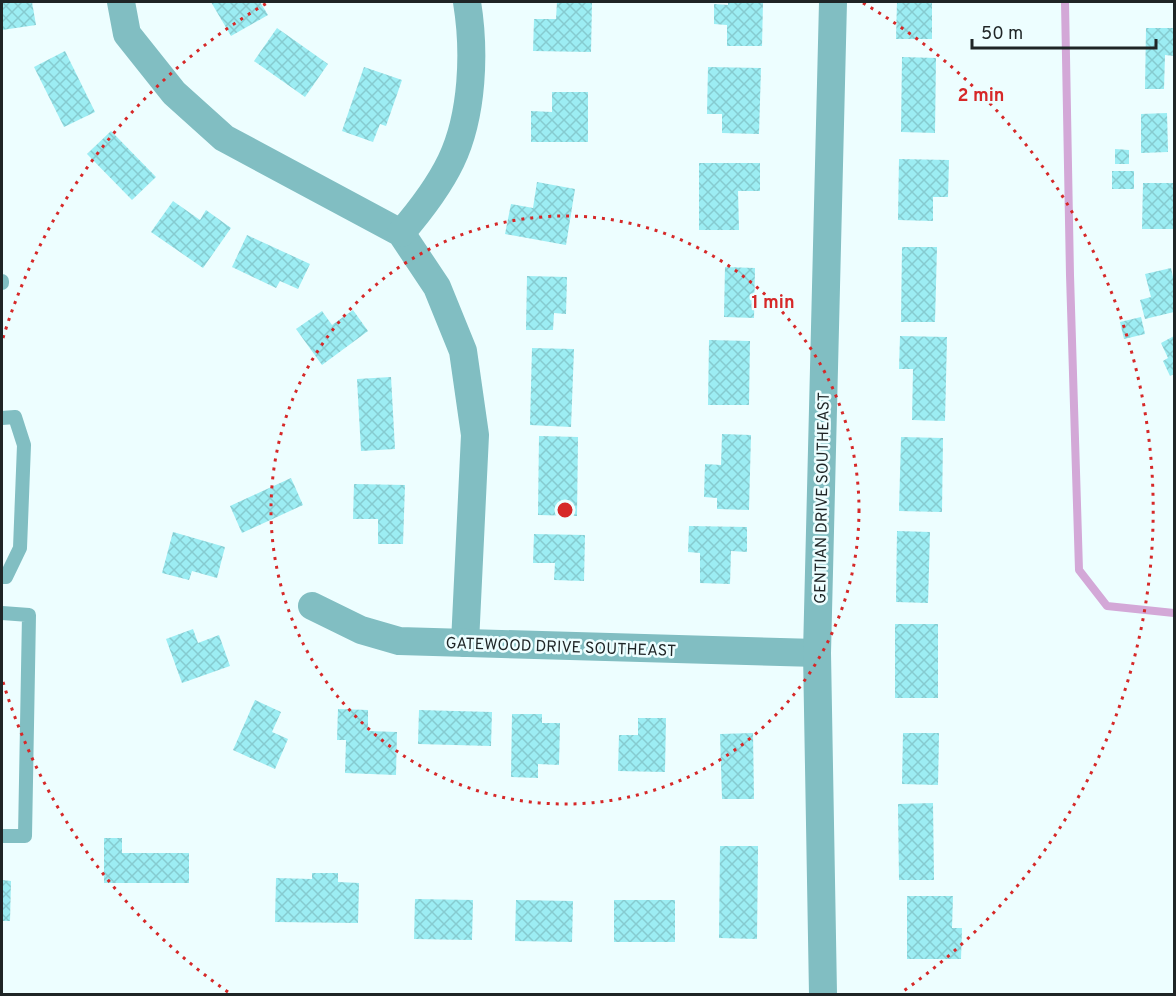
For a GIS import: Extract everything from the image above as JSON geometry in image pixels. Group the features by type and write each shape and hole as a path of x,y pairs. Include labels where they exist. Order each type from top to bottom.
{"street":[{"path":"121,2 127,34 174,93 224,138 401,233 436,287 463,351 475,435 465,643"},
{"path":"401,233 429,199 452,160 464,123 470,75 471,26 467,2"},
{"name":"GENTIAN DRIVE SOUTHEAST","path":"823,994 817,652 833,2"},
{"name":"GATEWOOD DRIVE SOUTHEAST","path":"312,606 378,637 399,641 817,652"}],"lane":[{"path":"2,418 15,417 24,445 20,548 6,577 2,577"},
{"path":"2,614 29,615 25,836 2,836"}],"building":[{"path":"2,2 32,2 36,25 2,30"},
{"path":"211,2 260,2 268,15 231,36"},
{"path":"557,2 592,2 591,52 533,51 534,19 556,19"},
{"path":"728,2 763,2 762,46 727,46 727,25 714,24 714,4 728,5"},
{"path":"897,2 932,2 932,39 896,39"},
{"path":"277,28 328,64 305,97 254,61"},
{"path":"1146,28 1174,28 1174,56 1165,55 1164,89 1145,89"},
{"path":"65,51 95,112 64,127 34,67"},
{"path":"902,57 936,58 935,133 901,132"},
{"path":"364,67 402,80 386,126 380,124 373,142 342,131"},
{"path":"708,67 761,68 759,134 722,133 722,114 707,114"},
{"path":"552,92 588,92 588,142 531,142 531,111 552,112"},
{"path":"1167,113 1168,152 1141,153 1141,114"},
{"path":"111,131 156,177 132,200 87,154"},
{"path":"1115,149 1129,150 1129,164 1115,164"},
{"path":"899,159 949,160 948,197 933,197 933,221 898,220"},
{"path":"699,163 760,163 760,191 738,191 739,230 699,230"},
{"path":"1112,171 1134,171 1134,189 1112,189"},
{"path":"537,182 575,189 566,245 505,234 511,204 533,208"},
{"path":"1143,183 1173,183 1173,229 1142,229"},
{"path":"173,201 200,220 206,210 231,228 203,268 151,232"},
{"path":"247,235 310,264 298,289 280,281 276,288 232,267"},
{"path":"902,247 937,247 935,322 901,322"},
{"path":"725,267 755,268 754,318 724,317"},
{"path":"1171,268 1174,282 1174,312 1145,319 1140,300 1151,297 1145,274"},
{"path":"527,276 567,277 566,314 554,313 553,330 526,330"},
{"path":"353,310 368,331 322,365 296,329 322,311 332,325"},
{"path":"1141,317 1145,334 1124,339 1120,322"},
{"path":"900,336 947,337 945,421 912,420 913,369 899,369"},
{"path":"1174,336 1174,374 1170,376 1163,361 1168,358 1161,343"},
{"path":"709,340 750,341 749,405 708,405"},
{"path":"532,348 574,349 571,427 530,425"},
{"path":"391,377 395,449 361,451 357,379"},
{"path":"722,434 751,435 749,510 717,509 717,498 704,497 705,464 721,465"},
{"path":"539,436 578,437 577,516 538,515"},
{"path":"901,437 943,438 942,512 899,511"},
{"path":"291,478 303,505 242,533 230,506"},
{"path":"354,484 405,485 403,544 378,544 378,519 353,519"},
{"path":"689,526 747,527 747,552 731,551 730,584 700,583 700,553 688,552"},
{"path":"897,531 930,532 928,603 896,602"},
{"path":"173,532 225,547 217,578 192,571 189,580 162,573"},
{"path":"534,534 585,535 584,581 554,580 555,563 533,563"},
{"path":"895,624 938,624 938,698 895,698"},
{"path":"193,629 198,643 219,635 230,666 182,683 166,639"},
{"path":"255,700 281,712 272,732 288,739 275,769 233,750"},
{"path":"338,709 368,710 368,731 397,732 396,775 345,773 346,740 337,740"},
{"path":"419,710 492,712 491,746 418,744"},
{"path":"512,714 542,714 542,723 560,723 559,765 538,764 538,778 511,777"},
{"path":"638,718 666,718 665,772 618,771 619,735 638,735"},
{"path":"753,733 754,799 722,799 720,734"},
{"path":"903,733 939,733 938,785 902,784"},
{"path":"933,803 934,880 899,880 898,804"},
{"path":"104,838 122,838 122,853 189,853 189,883 104,883"},
{"path":"720,846 758,846 757,939 719,938"},
{"path":"312,873 338,873 338,882 359,883 358,923 275,922 276,878 312,879"},
{"path":"2,880 11,881 10,921 2,921"},
{"path":"907,896 953,896 952,928 962,928 961,959 907,959"},
{"path":"415,899 473,900 472,940 414,939"},
{"path":"516,900 573,901 572,942 515,941"},
{"path":"614,900 675,900 675,942 614,942"}],"waterway":[{"path":"1065,2 1079,570 1107,606 1174,613"}]}
